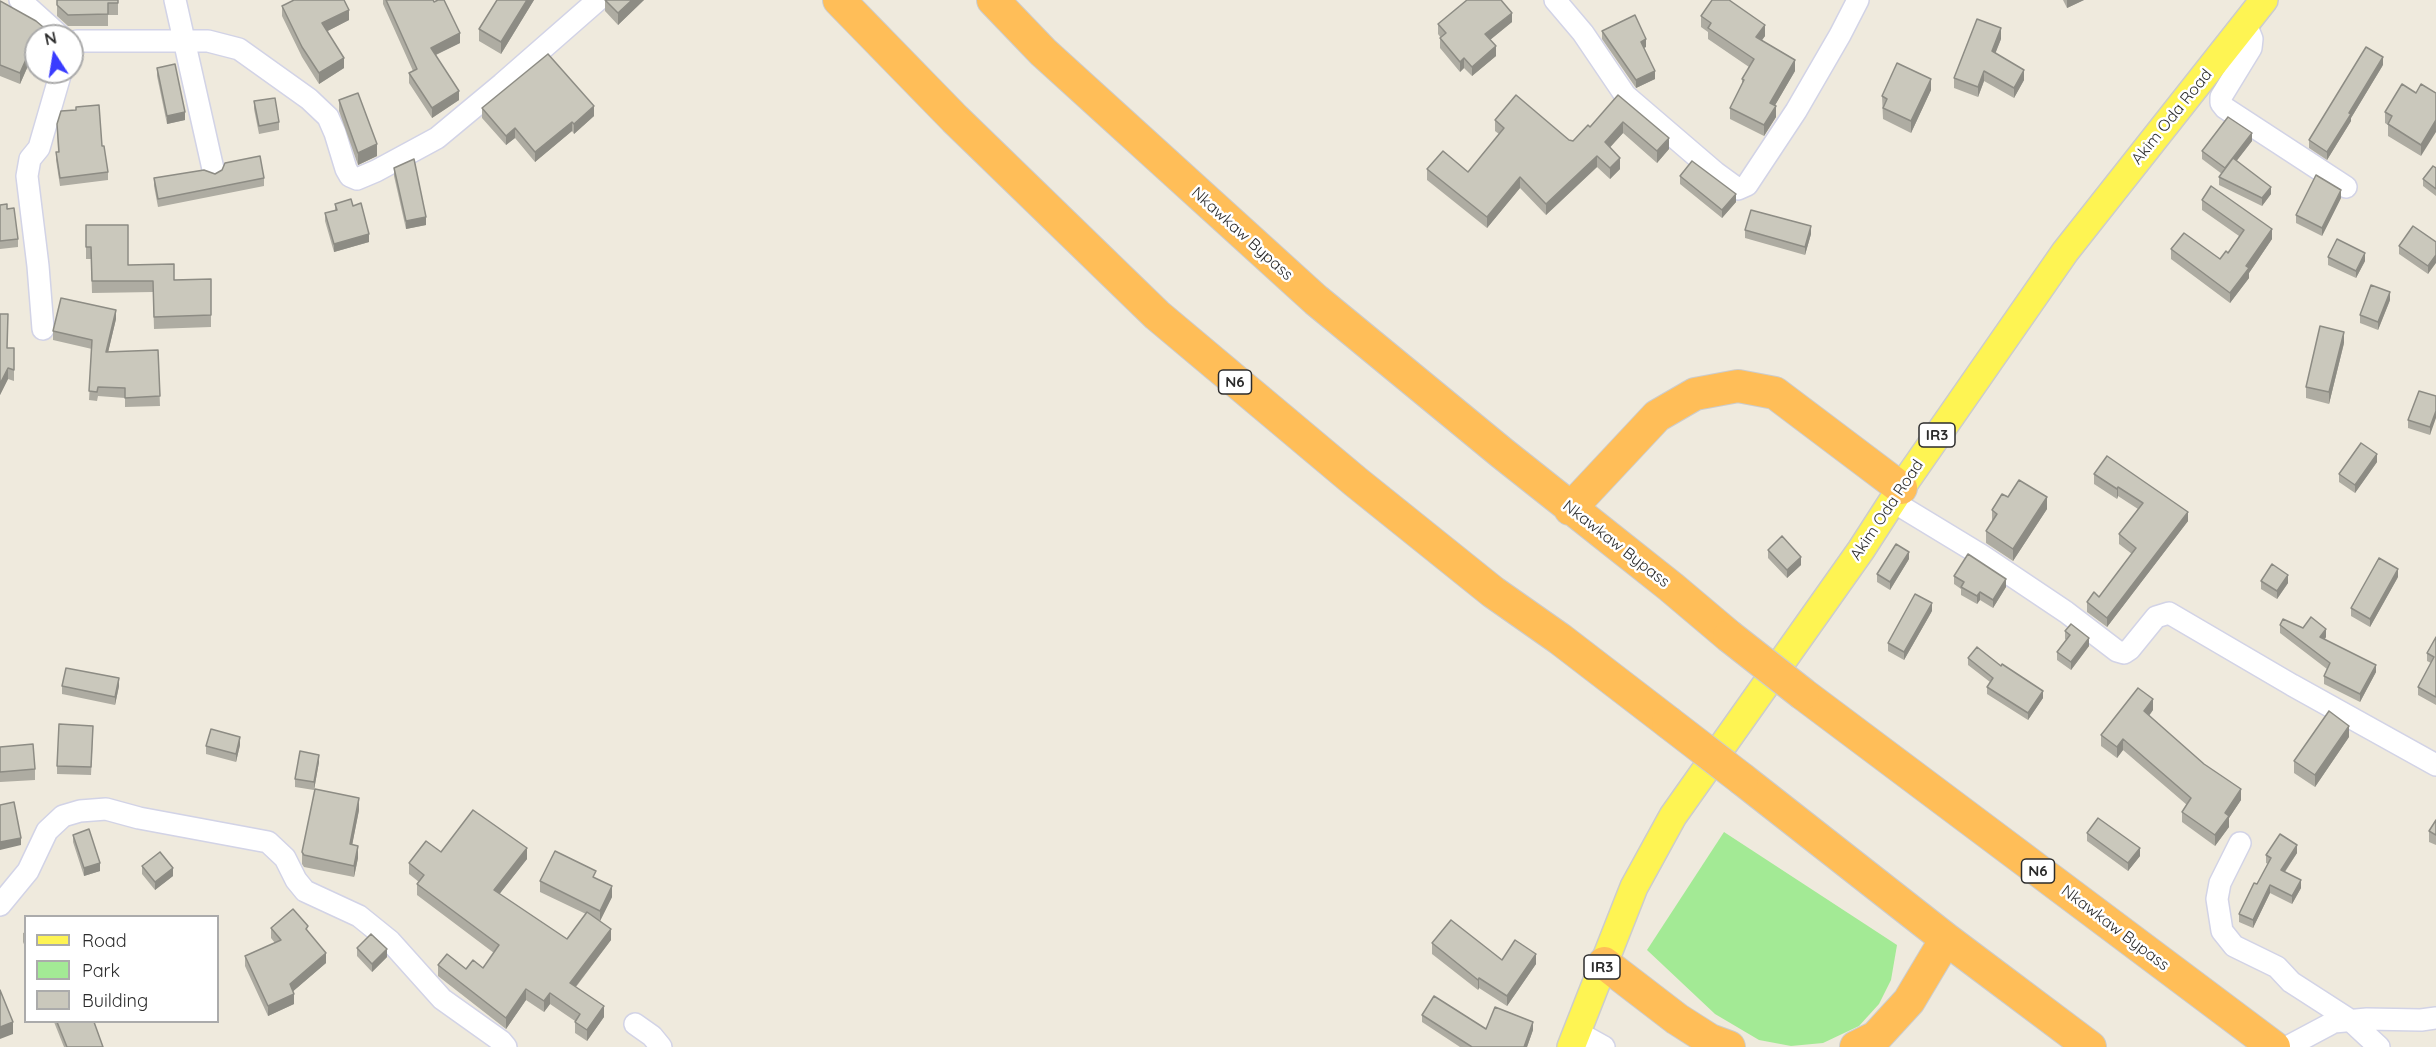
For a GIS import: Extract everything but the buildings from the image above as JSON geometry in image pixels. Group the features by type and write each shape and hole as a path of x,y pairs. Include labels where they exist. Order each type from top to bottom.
{"highway":[{"name":"N6","path":"839,0 939,103 1097,258 1199,351 1484,585 1560,639 1946,939 2090,1047"},
{"name":"Nkawkaw Bypass","path":"993,0 1043,52 1316,300 1570,509 1803,694 2274,1047"},
{"path":"1570,509 1657,416 1695,394 1737,386 1775,393 1896,494"},
{"path":"1856,1047 1876,1036 1909,1001 1946,939"},
{"path":"1604,963 1677,1019 1710,1040 1729,1047"}],"main road":[{"name":"Akim Oda Road","path":"1604,963 1634,887 1673,816 1861,550 1896,494 2065,252 2264,0"},
{"name":"IR3","path":"1574,1040 1604,963"}],"street":[{"path":"20,0 47,24"},
{"path":"176,0 213,169"},
{"path":"84,41 208,41 239,49 309,99 328,117 346,169 350,176 357,179 436,138 598,0"},
{"path":"1555,0 1582,33 1625,95 1738,189 1747,185 1796,111 1858,0"},
{"path":"2246,24 2252,39 2252,48 2221,98 2221,104 2346,187"},
{"path":"43,329 39,266 27,176 30,159 39,148 58,84"},
{"path":"1896,494 2066,612 2117,651 2124,653 2130,649 2156,617 2169,613 2436,765"},
{"path":"0,905 28,871 47,831 63,816 80,811 106,809 139,818 268,842 285,858 296,880 305,891 359,916 390,941 442,999 506,1047"},
{"path":"2240,843 2220,883 2217,899 2222,931 2234,946 2277,968 2291,982 2350,1020 2379,1047"},
{"path":"2287,1047 2334,1022 2436,1018"},
{"path":"635,1024 652,1036 661,1047"},
{"path":"1574,1040 1604,1047"}],"green space":[{"path":"1724,832 1897,945 1891,980 1879,1004 1859,1026 1823,1043 1791,1046 1759,1040 1715,1014 1647,950"}]}
